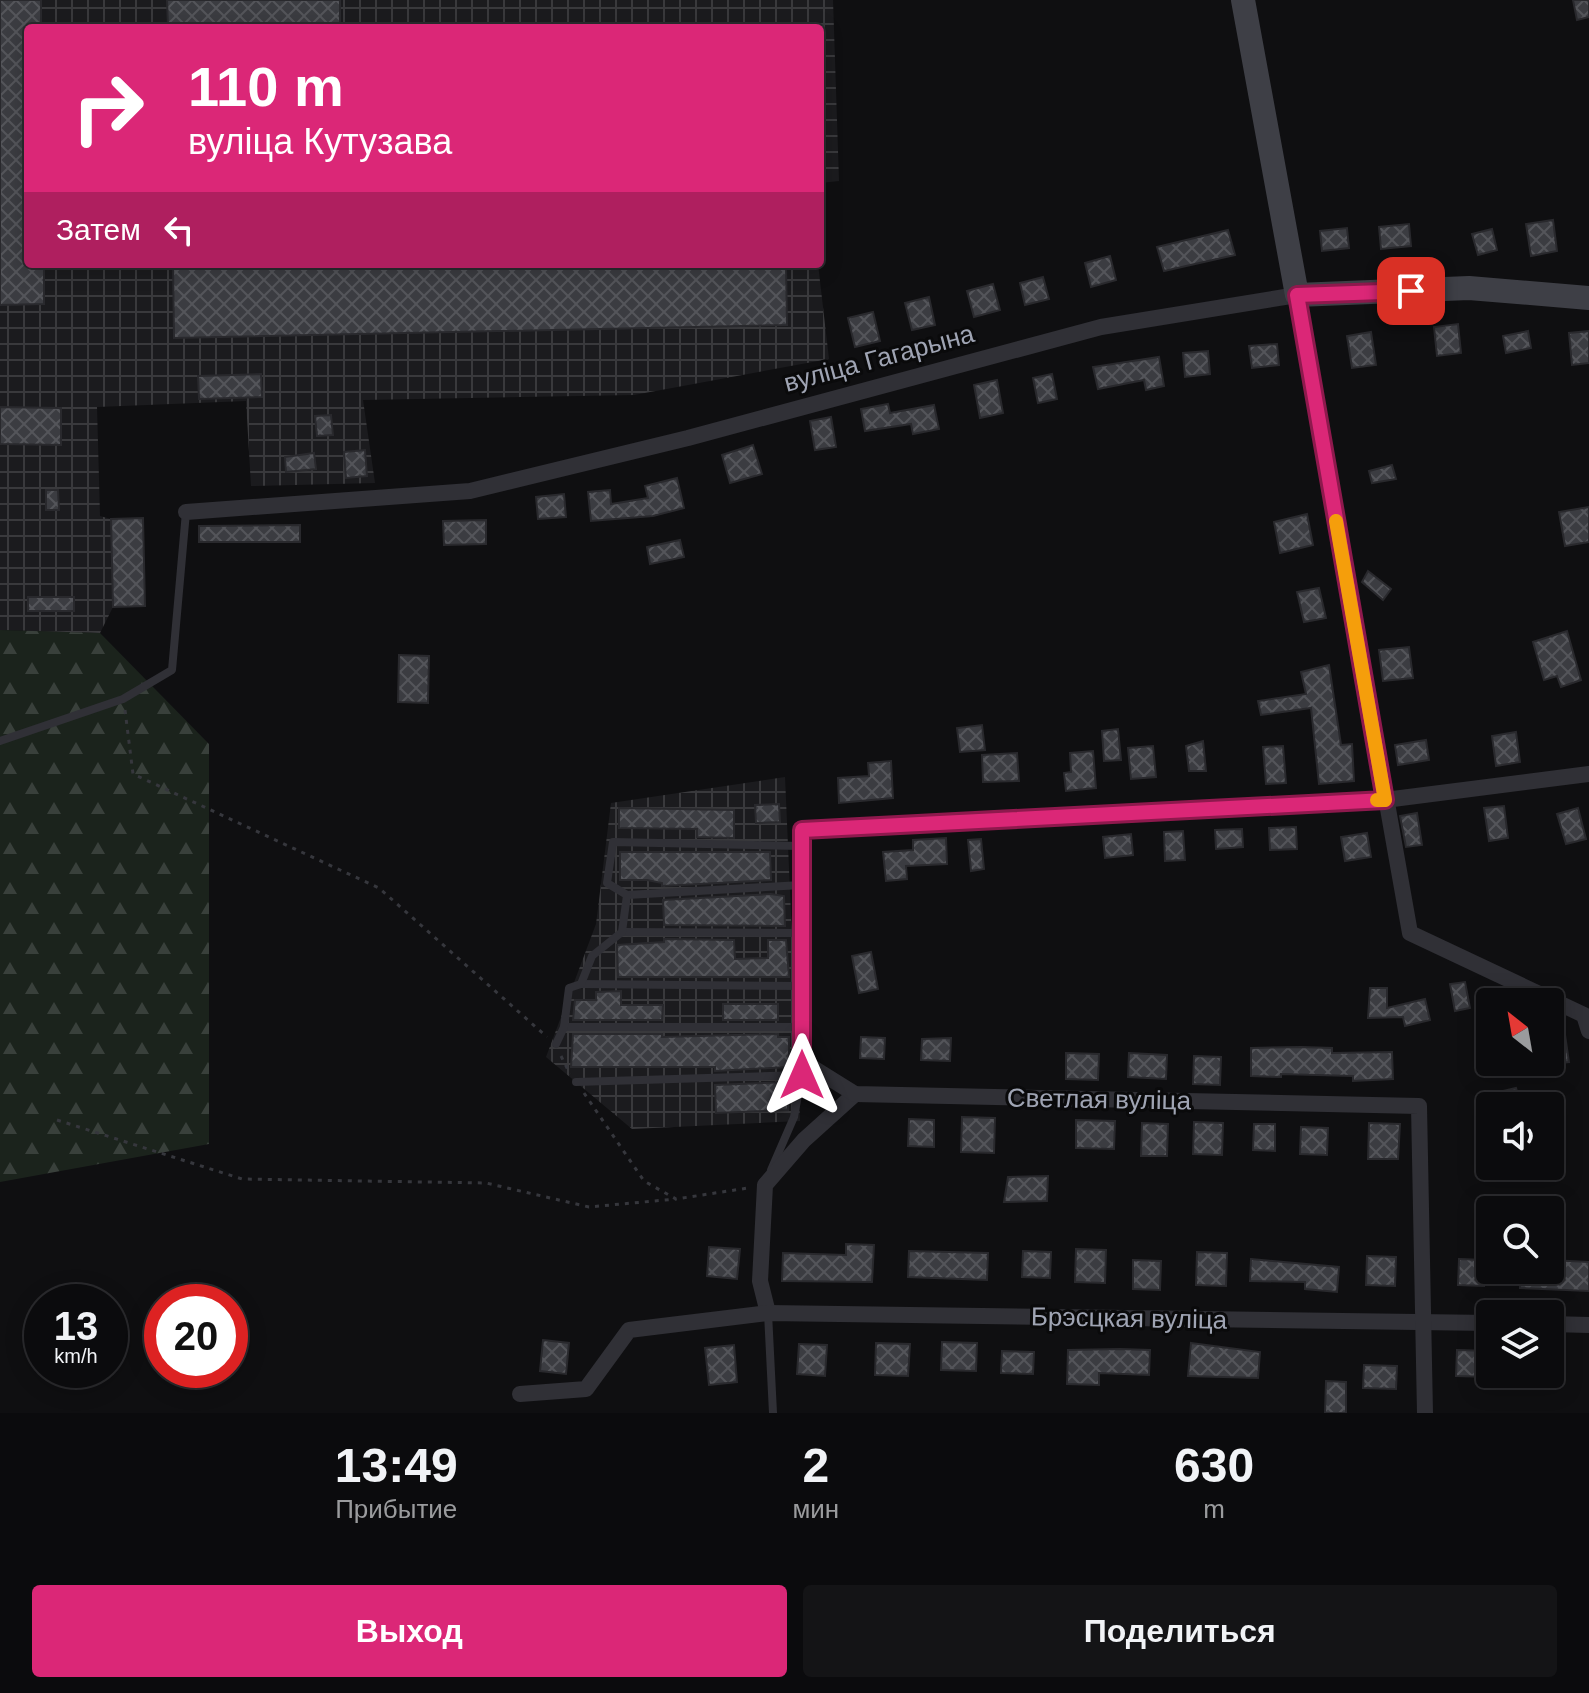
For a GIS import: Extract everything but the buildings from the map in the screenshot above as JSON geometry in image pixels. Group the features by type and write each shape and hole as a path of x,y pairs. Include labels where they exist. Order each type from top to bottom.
{"street":[{"path":"1243,0 1410,933 1584,1015 1589,1031"},
{"name":"вуліца Гагарына","path":"186,512 470,491 688,438 1101,327 1297,295 1469,288 1589,298"},
{"path":"768,1313 760,1281 765,1185 804,1140 855,1094 802,1068 802,838 1385,800 1589,774"},
{"name":"Светлая вуліца","path":"855,1094 1419,1106 1425,1323"},
{"name":"Брэсцкая вуліца","path":"520,1394 586,1389 629,1330 768,1313 1476,1323"},
{"path":"1425,1323 1425,1413"},
{"path":"1564,1324 1589,1325"}],"lane":[{"path":"0,741 123,699 172,670 186,512"},
{"path":"802,838 613,842 607,883 627,895 802,885"},
{"path":"622,932 627,895"},
{"path":"581,984 592,956 622,932 802,933"},
{"path":"556,1044 564,1027 569,988 581,984 802,986"},
{"path":"564,1027 802,1027"},
{"path":"576,1082 802,1068 794,1117 765,1185"},
{"path":"768,1313 773,1413"}],"path":[{"path":"123,699 133,774 379,888 556,1044 576,1082 644,1181 676,1199"},
{"path":"57,1120 242,1179 486,1183 589,1207 676,1199 765,1185"}],"shaded area":[{"path":"0,0 833,0 839,181 824,183 824,24 24,24 24,268 818,268 829,359 634,395 363,400 375,483 251,486 246,401 97,407 100,516 111,519 143,518 145,606 113,607 100,633 0,630"},
{"path":"785,777 800,1121 632,1129 546,1057 596,924 611,803"}],"green space":[{"path":"0,630 100,633 209,744 209,1144 0,1182"}],"slow traffic":[{"path":"1336,521 1385,800 1377,800"}],"route":[{"path":"802,1075 802,830 1385,800 1297,295 1411,291"}]}
